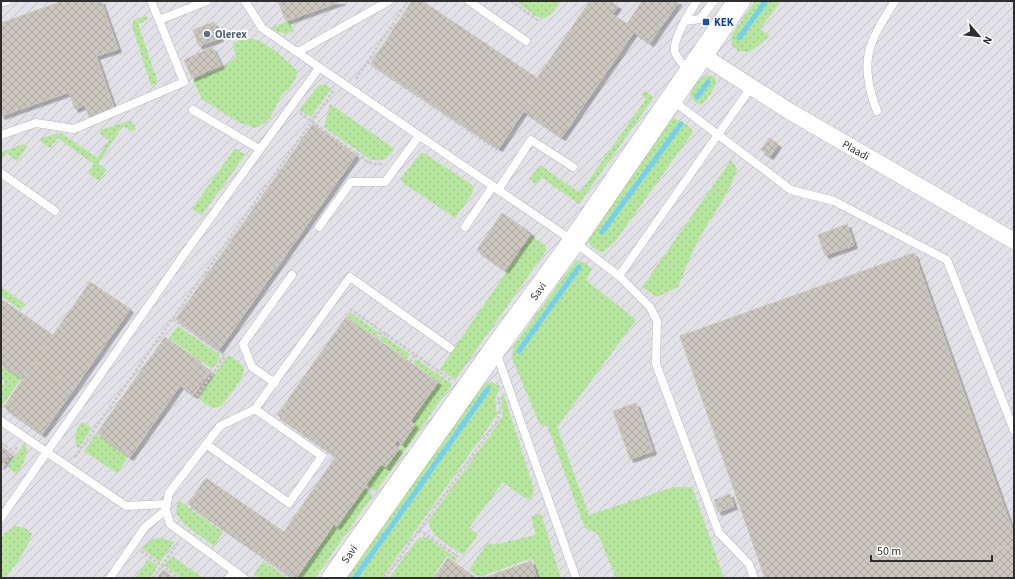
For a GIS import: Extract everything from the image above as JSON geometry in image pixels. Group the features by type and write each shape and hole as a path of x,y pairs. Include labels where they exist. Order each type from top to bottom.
{"street":[{"name":"Savi","path":"333,578 573,241 739,1"},
{"name":"Plaadi","path":"696,64 752,86 796,115 1014,241"}],"lane":[{"path":"1,3 7,1"},
{"path":"1,134 36,123 74,129 184,82 151,1"},
{"path":"159,20 207,1"},
{"path":"245,1 262,28 573,241 619,276 650,307 657,321 656,364 719,533 749,564 754,578"},
{"path":"298,52 389,1"},
{"path":"469,1 526,42"},
{"path":"696,64 675,53 674,47 685,21 697,1"},
{"path":"685,21 700,19 714,1"},
{"path":"877,111 869,91 866,72 868,52 878,27 895,1"},
{"path":"1,518 290,106 319,68"},
{"path":"619,276 752,86"},
{"path":"671,99 754,160 791,190 834,201 947,260 1014,430"},
{"path":"193,110 260,149"},
{"path":"319,227 351,182 385,182 419,136"},
{"path":"465,226 531,140 573,167"},
{"path":"1,173 55,211"},
{"path":"275,382 252,367 243,344 292,275"},
{"path":"244,578 170,524 166,507 169,493 220,426 255,409 350,277 450,348"},
{"path":"495,349 576,578"},
{"path":"206,444 289,503 322,456 255,409"},
{"path":"1,421 126,506 166,507"},
{"path":"110,578 145,527 166,507"},
{"path":"229,578 234,571"}],"path":[{"path":"350,88 408,1"},
{"path":"511,1 539,21"},
{"path":"367,62 497,150"},
{"path":"68,467 340,81"},
{"path":"290,106 368,162 382,164 388,161"},
{"path":"350,309 457,384"},
{"path":"173,319 225,356 196,397"},
{"path":"377,339 382,331"},
{"path":"410,362 415,355"},
{"path":"386,578 497,421 501,409 498,397 508,384"},
{"path":"1,470 22,440"},
{"path":"1,443 14,452"},
{"path":"419,530 460,558"},
{"path":"154,578 184,534"},
{"path":"133,545 179,578"},
{"path":"264,559 291,578"}],"shaded area":[{"path":"1,1 1014,1 1014,578 1,578"}],"green space":[{"path":"516,1 561,1 555,10 549,15 545,18 540,18"},
{"path":"755,1 781,1 760,29 770,36 750,52 738,51 731,44 732,34"},
{"path":"145,16 148,18 147,20 138,24 158,83 151,85 132,26 134,20"},
{"path":"288,21 294,31 282,33 271,28"},
{"path":"244,39 252,39 264,44 283,57 297,71 296,78 289,89 282,94 270,118 264,124 255,128 238,122 202,99 193,80 223,67 236,57 233,43"},
{"path":"707,75 714,76 716,83 702,105 694,101 690,95 696,83"},
{"path":"324,84 331,89 311,117 299,110 318,86"},
{"path":"645,91 654,97 579,204 541,177 536,184 529,179 540,165 578,192 581,191 646,99 641,94"},
{"path":"330,104 395,149 384,160 371,160 324,127"},
{"path":"672,118 684,123 693,132 614,243 603,252 594,249 589,243 587,237"},
{"path":"129,121 132,122 136,129 132,131 123,126 98,163 106,170 99,181 88,173 94,164 58,138 50,148 40,141 41,138 61,133 97,158 109,140 100,134 101,130"},
{"path":"24,144 27,147 17,161 6,153 1,160 1,152"},
{"path":"235,148 245,155 202,215 192,209"},
{"path":"421,153 425,154 474,186 472,194 455,218 402,182 401,178"},
{"path":"731,160 737,169 734,178 696,244 678,287 657,297 642,287"},
{"path":"531,236 545,245 546,251 455,380 440,369"},
{"path":"576,260 585,263 592,269 586,280 636,320 557,427 589,515 674,487 692,487 724,578 616,578 598,534 585,528 549,430 547,426 540,425 512,358 514,345"},
{"path":"1,287 25,304 21,310 1,296"},
{"path":"350,312 379,333 376,337 346,316"},
{"path":"178,326 221,356 212,369 169,338"},
{"path":"382,335 410,354 407,359 379,339"},
{"path":"228,355 243,367 242,376 222,405 216,408 207,405 198,398"},
{"path":"416,359 452,384 376,492 367,485 381,465 386,468 416,424 412,421 439,382 413,363"},
{"path":"1,366 21,379 2,406 1,387 5,381 1,378"},
{"path":"491,382 500,386 495,399 497,415 382,578 347,578 483,384"},
{"path":"503,392 534,489 533,495 529,499 525,498 503,482 469,528 478,535 463,555 436,536 432,531 429,520 502,418 501,398"},
{"path":"82,422 92,428 78,449 76,435"},
{"path":"96,434 128,457 117,473 84,451"},
{"path":"25,442 25,459 17,474 7,467"},
{"path":"365,489 373,495 315,578 297,578 334,526 337,528"},
{"path":"178,500 223,532 214,546 184,524 176,513"},
{"path":"541,514 561,578 539,578 532,558 479,577 469,570 488,542 493,545 536,535 531,516"},
{"path":"15,526 25,528 32,534 24,552 17,562 5,578 1,578 1,538"},
{"path":"421,537 428,538 457,559 455,562 447,556 432,578 389,578 416,541"},
{"path":"161,538 174,542 160,562 141,548 153,539"},
{"path":"172,556 203,578 182,578 164,565"},
{"path":"148,559 158,566 150,578 135,578"},
{"path":"263,561 287,578 260,578 254,574"}],"building":[{"path":"63,1 101,1 118,49 96,56 114,108 89,117 85,105 75,109 69,92 1,116 1,23"},
{"path":"278,1 342,1 286,21"},
{"path":"412,1 422,1 543,82 499,148 371,63"},
{"path":"590,1 610,1 618,6 612,14 627,24 642,1 679,1 650,43 634,32 562,137 524,111 543,82 537,78"},
{"name":"Olerex","path":"214,22 220,38 199,46 193,30"},
{"path":"212,47 221,65 192,78 184,60"},
{"path":"313,124 356,155 219,350 176,319"},
{"path":"769,138 778,144 770,156 761,150"},
{"path":"502,213 531,233 505,270 477,250"},
{"path":"847,224 854,245 825,255 818,235"},
{"path":"914,253 1014,535 1014,544 917,578 765,578 680,336"},
{"path":"90,282 130,309 74,389 34,362"},
{"path":"1,299 53,335 23,379 1,364"},
{"path":"346,317 438,382 410,421 415,425 402,444 397,440 394,445 399,449 386,467 381,464 337,526 334,524 296,578 294,578 188,504 206,478 284,532 336,456 277,415"},
{"path":"165,337 198,360 130,457 97,433"},
{"path":"34,362 74,389 42,434 4,407"},
{"path":"198,362 211,371 194,395 181,386"},
{"path":"636,403 653,451 630,459 613,411"},
{"path":"1,446 10,453 1,466"},
{"path":"730,494 734,506 718,512 714,500"},
{"path":"1014,544 1014,578 917,578"},
{"path":"448,558 476,578 434,578"},
{"path":"531,561 537,578 484,578"},
{"path":"163,570 174,578 157,578"}],"waterway":[{"path":"739,38 766,1"},
{"path":"697,97 708,82"},
{"path":"602,232 681,124"},
{"path":"519,351 579,267"},
{"path":"355,578 488,389"}],"place":[{"name":"KEK","path":"706,22"},
{"name":"Olerex","path":"207,34"}]}
